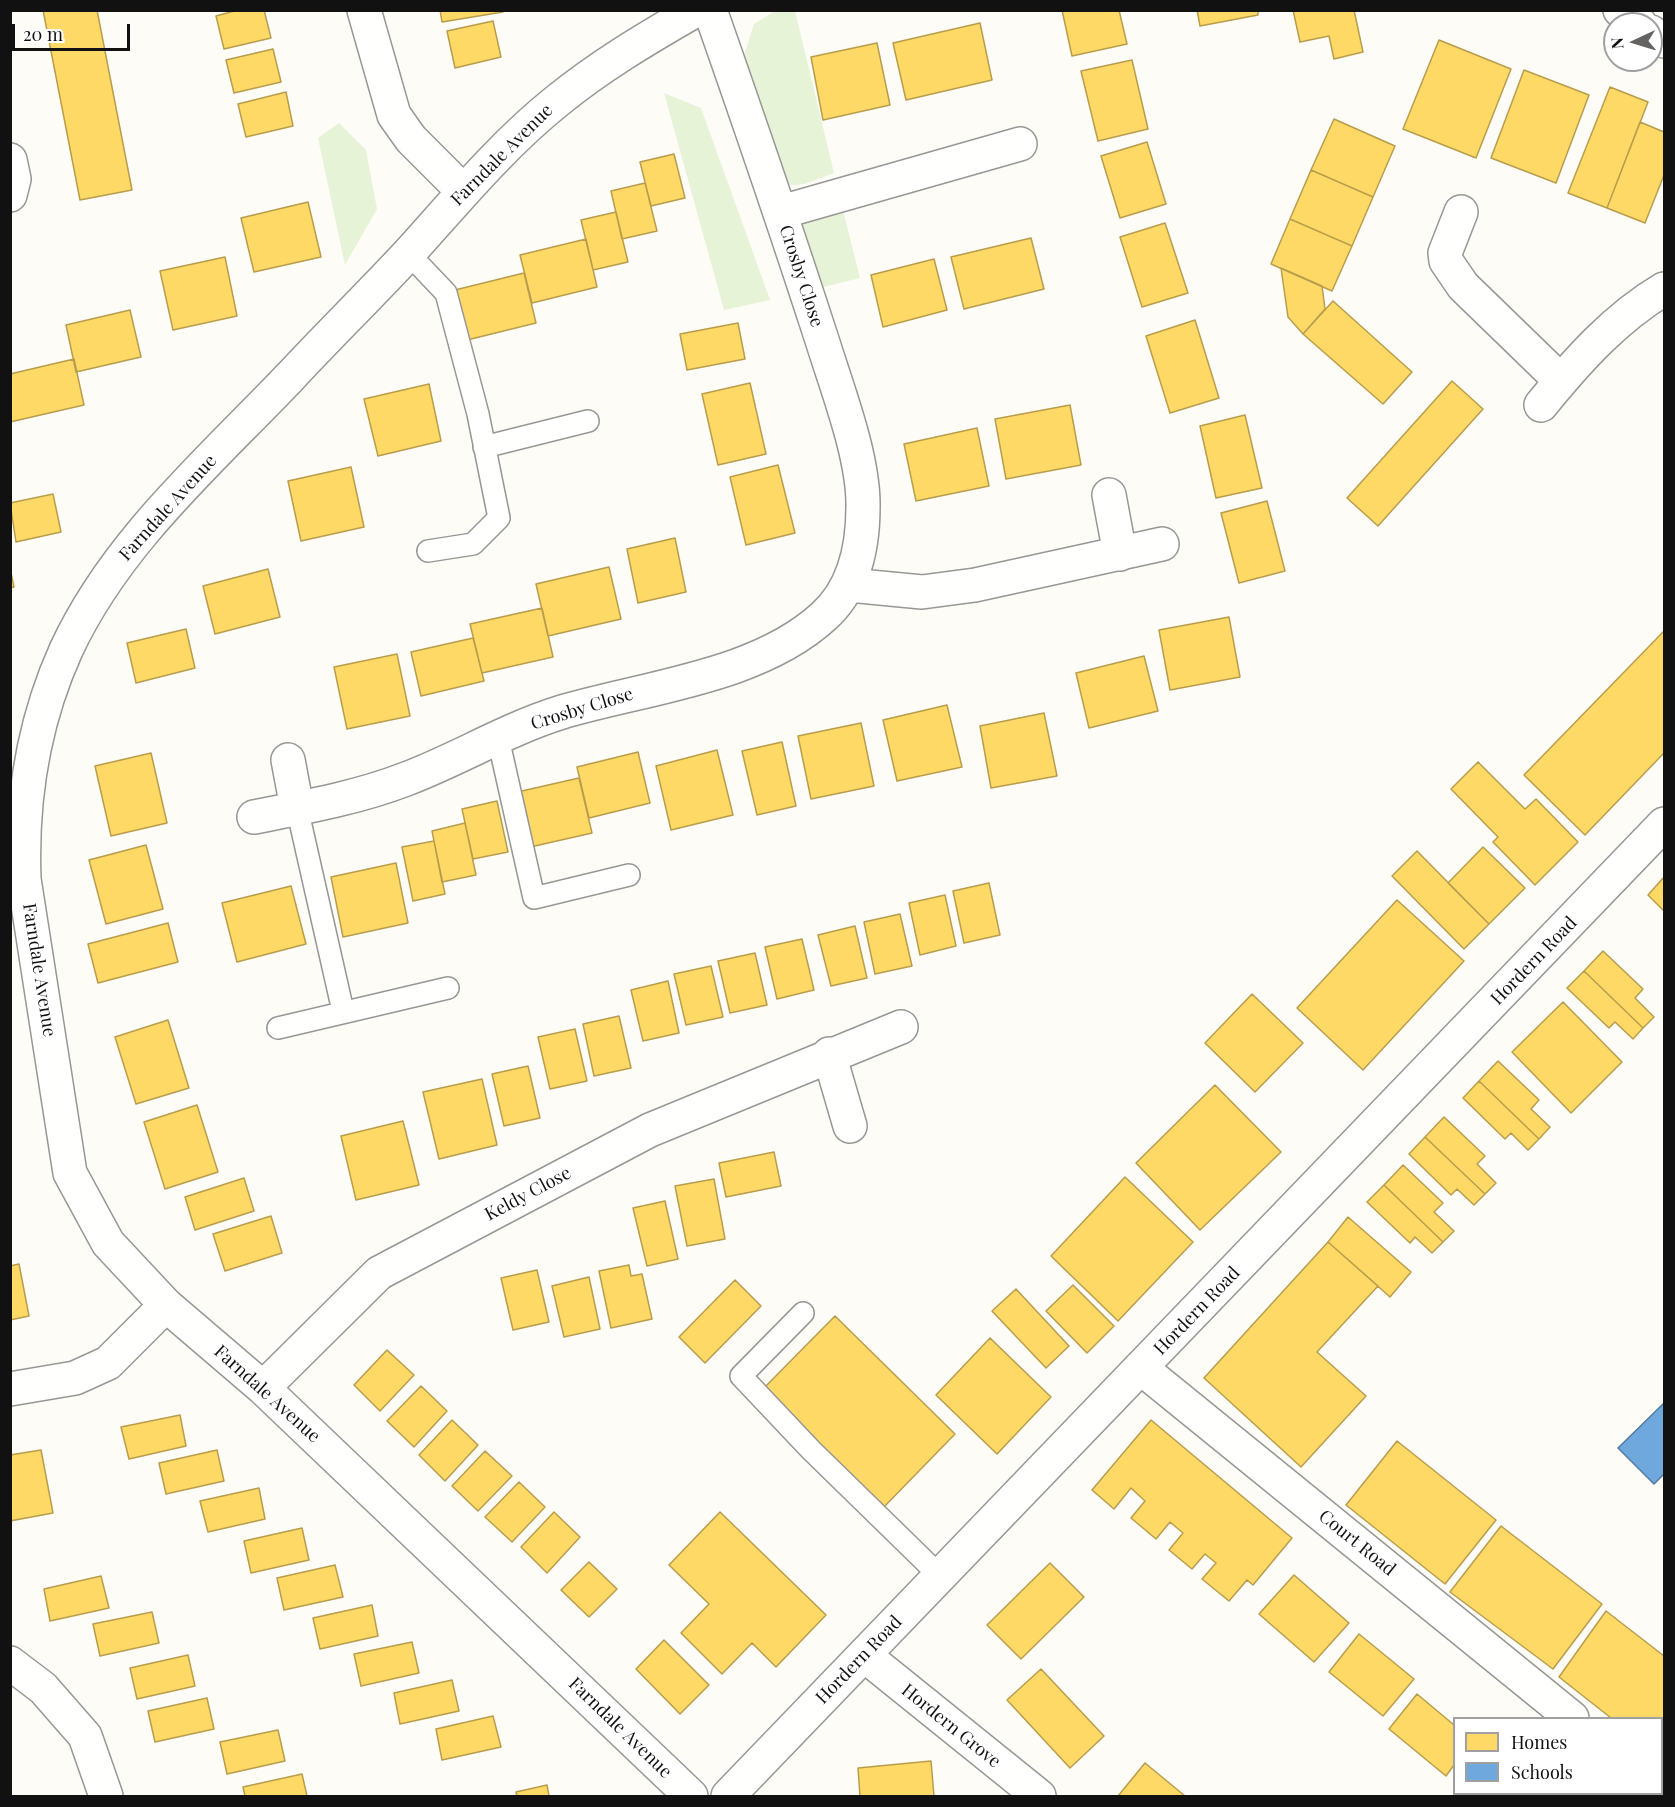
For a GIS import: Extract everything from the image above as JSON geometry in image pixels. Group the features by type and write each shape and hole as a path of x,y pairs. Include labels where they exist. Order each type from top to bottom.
{"street":[{"path":"363,10 394,115 411,139 463,191"},
{"name":"Farndale Avenue","path":"691,1797 263,1388 166,1305 108,1242 70,1173 23,959 22,832 27,783 43,710 66,650 93,602 131,544 408,253 463,191 555,102 629,48 696,10"},
{"name":"Crosby Close","path":"254,816 350,797 407,779 558,713 747,664 795,639 826,615 849,585 860,546 864,505 852,437 781,213 710,10"},
{"name":"Crosby Close","path":"781,213 1020,144"},
{"path":"10,160 14,179 10,195"},
{"path":"1461,212 1444,253 1452,272 1551,393 1622,318 1665,289"},
{"path":"1109,495 1120,554"},
{"path":"849,585 922,592 975,585 1162,544"},
{"path":"288,760 297,808"},
{"name":"Hordern Road","path":"728,1797 1665,825"},
{"name":"Keldy Close","path":"263,1388 379,1273 650,1130 829,1054 901,1027"},
{"path":"829,1054 850,1126"},
{"path":"10,1389 75,1378 108,1363 166,1305"},
{"name":"Court Road","path":"1142,1368 1570,1717"},
{"name":"Hordern Grove","path":"864,1655 1039,1797"},
{"path":"10,1663 43,1688 86,1736 106,1797"}],"lane":[{"path":"408,253 446,292 499,518 473,544 428,551"},
{"path":"484,447 588,422"},
{"path":"498,738 534,898 629,875"},
{"path":"297,808 343,1011"},
{"path":"278,1028 448,988"},
{"path":"803,1313 741,1376 811,1450 940,1576"}],"green space":[{"path":"775,11 795,11 834,173 805,184 783,186 743,59 754,24"},
{"path":"664,93 701,108 770,300 724,310"},
{"path":"339,123 366,150 377,209 345,265 318,138"},
{"path":"842,206 860,278 815,289 796,230 813,215"}],"building: Homes":[{"path":"43,10 97,10 132,190 80,200"},
{"path":"238,10 264,10 271,38 224,49 216,16"},
{"path":"440,10 503,10 503,12 442,22"},
{"path":"1062,10 1119,10 1127,44 1072,56"},
{"path":"1197,10 1258,10 1258,15 1200,26"},
{"path":"1293,10 1354,10 1363,52 1334,59 1329,36 1300,42"},
{"path":"493,21 501,57 455,68 447,31"},
{"path":"980,23 992,80 906,100 893,43"},
{"path":"1439,40 1511,69 1476,158 1403,129"},
{"path":"877,43 890,105 823,120 811,57"},
{"path":"273,49 281,82 234,93 226,60"},
{"path":"1132,60 1148,129 1098,141 1081,71"},
{"path":"1524,70 1589,95 1556,183 1491,158"},
{"path":"1610,87 1648,102 1607,208 1568,193"},
{"path":"286,92 293,126 246,137 238,104"},
{"path":"1334,119 1395,146 1373,197 1311,170"},
{"path":"1640,122 1664,132 1664,175 1645,223 1607,208"},
{"path":"1147,142 1166,204 1120,218 1101,156"},
{"path":"674,154 685,198 651,206 640,162"},
{"path":"1311,170 1373,197 1352,246 1290,219"},
{"path":"645,183 657,231 622,239 611,191"},
{"path":"308,202 321,257 254,272 241,218"},
{"path":"616,212 628,262 593,270 581,220"},
{"path":"1290,219 1352,246 1332,291 1271,264"},
{"path":"1165,223 1188,293 1142,307 1120,237"},
{"path":"1031,238 1044,289 964,309 951,257"},
{"path":"586,239 597,287 532,303 520,255"},
{"path":"225,257 237,316 173,330 160,271"},
{"path":"934,259 947,310 883,327 871,275"},
{"path":"1281,268 1322,286 1325,309 1303,334 1288,317"},
{"path":"524,273 536,323 467,340 455,290"},
{"path":"1333,301 1412,372 1383,404 1303,334"},
{"path":"130,310 141,357 76,372 66,325"},
{"path":"1195,320 1219,398 1170,413 1146,336"},
{"path":"738,323 745,359 687,370 680,334"},
{"path":"74,359 84,405 10,422 10,374"},
{"path":"1452,381 1483,409 1378,526 1347,498"},
{"path":"750,383 766,454 718,465 702,394"},
{"path":"429,384 441,441 378,456 364,399"},
{"path":"1070,405 1081,465 1006,479 995,419"},
{"path":"1245,415 1262,488 1216,498 1200,426"},
{"path":"977,428 989,486 916,501 904,444"},
{"path":"778,465 795,533 746,545 730,477"},
{"path":"351,467 364,527 301,541 288,481"},
{"path":"53,494 61,532 16,542 10,503"},
{"path":"1267,501 1285,571 1239,583 1221,513"},
{"path":"675,538 686,592 638,603 627,549"},
{"path":"609,567 621,619 548,636 536,584"},
{"path":"10,568 14,587 10,588"},
{"path":"268,569 280,617 215,634 203,586"},
{"path":"542,608 553,657 482,673 470,624"},
{"path":"1229,617 1240,677 1170,690 1159,630"},
{"path":"186,629 195,668 136,683 127,643"},
{"path":"1664,631 1664,753 1585,835 1524,775"},
{"path":"473,638 484,681 421,696 411,652"},
{"path":"397,654 410,716 347,729 334,667"},
{"path":"1144,656 1158,711 1089,728 1076,673"},
{"path":"947,705 962,767 897,781 883,720"},
{"path":"1044,713 1057,776 991,788 980,726"},
{"path":"861,723 874,786 811,799 798,736"},
{"path":"782,742 796,806 757,815 742,751"},
{"path":"717,750 733,815 671,830 656,766"},
{"path":"638,752 650,803 589,818 577,767"},
{"path":"151,753 167,823 111,836 95,766"},
{"path":"1478,762 1525,809 1536,799 1578,842 1535,885 1493,842 1498,837 1451,789"},
{"path":"579,778 592,833 526,848 513,793"},
{"path":"497,801 508,852 473,859 462,809"},
{"path":"465,823 476,875 442,882 432,831"},
{"path":"434,841 445,894 413,901 402,847"},
{"path":"146,845 163,909 106,924 89,860"},
{"path":"1483,847 1525,888 1489,924 1448,883"},
{"path":"1417,851 1489,924 1464,949 1392,876"},
{"path":"396,863 408,923 343,937 331,877"},
{"path":"1664,877 1664,911 1648,895"},
{"path":"989,883 1000,935 964,943 953,891"},
{"path":"291,886 306,944 237,962 222,903"},
{"path":"945,895 956,946 920,955 909,903"},
{"path":"1397,900 1464,961 1363,1070 1297,1008"},
{"path":"900,914 912,966 875,974 864,922"},
{"path":"168,923 178,962 98,983 88,944"},
{"path":"855,926 867,978 831,986 818,935"},
{"path":"802,939 814,990 777,999 765,947"},
{"path":"1603,951 1643,989 1635,998 1654,1017 1643,1028 1584,971"},
{"path":"755,953 767,1005 730,1013 718,961"},
{"path":"711,966 723,1017 686,1025 674,974"},
{"path":"1584,971 1643,1028 1633,1039 1615,1022 1609,1028 1567,988"},
{"path":"668,981 679,1033 643,1041 631,990"},
{"path":"1252,994 1303,1043 1255,1092 1205,1043"},
{"path":"1563,1002 1622,1062 1571,1113 1512,1052"},
{"path":"619,1016 631,1068 594,1076 583,1024"},
{"path":"168,1020 189,1088 136,1104 115,1037"},
{"path":"575,1029 587,1081 550,1089 538,1037"},
{"path":"1498,1061 1539,1100 1531,1109 1550,1127 1539,1139 1479,1081"},
{"path":"528,1066 540,1118 504,1126 492,1074"},
{"path":"482,1079 497,1145 439,1159 423,1092"},
{"path":"1479,1081 1539,1139 1528,1150 1511,1133 1505,1139 1463,1098"},
{"path":"1215,1085 1281,1152 1200,1230 1136,1163"},
{"path":"197,1105 218,1172 165,1189 144,1122"},
{"path":"1444,1117 1485,1156 1477,1164 1496,1183 1485,1194 1425,1137"},
{"path":"403,1121 419,1185 356,1200 341,1136"},
{"path":"1425,1137 1485,1194 1474,1205 1457,1189 1451,1195 1409,1154"},
{"path":"774,1152 781,1186 726,1197 719,1163"},
{"path":"1403,1165 1443,1203 1434,1212 1454,1231 1443,1242 1384,1185"},
{"path":"1125,1177 1193,1242 1118,1321 1051,1256"},
{"path":"244,1178 254,1211 195,1230 185,1197"},
{"path":"714,1179 725,1239 687,1246 675,1186"},
{"path":"1384,1185 1443,1242 1432,1253 1415,1237 1410,1243 1367,1202"},
{"path":"665,1201 678,1259 647,1266 633,1208"},
{"path":"271,1216 282,1253 225,1271 213,1234"},
{"path":"1348,1217 1411,1272 1390,1297 1328,1242"},
{"path":"1328,1242 1378,1286 1317,1352 1366,1396 1301,1467 1204,1378"},
{"path":"19,1264 29,1316 10,1320 10,1266"},
{"path":"629,1265 631,1276 642,1274 652,1319 611,1328 599,1271"},
{"path":"537,1270 549,1322 513,1330 501,1278"},
{"path":"589,1277 600,1329 564,1337 552,1286"},
{"path":"735,1280 761,1306 705,1363 679,1337"},
{"path":"1073,1285 1114,1326 1087,1353 1046,1311"},
{"path":"1016,1289 1069,1346 1046,1368 992,1311"},
{"path":"835,1316 955,1434 881,1510 761,1391"},
{"path":"990,1338 1051,1397 997,1454 936,1395"},
{"path":"387,1350 414,1375 380,1411 354,1385"},
{"path":"421,1386 447,1411 414,1447 387,1421"},
{"path":"180,1415 186,1446 129,1459 121,1427"},
{"path":"452,1420 478,1445 445,1481 419,1455"},
{"path":"1151,1420 1292,1538 1253,1585 1247,1580 1229,1601 1202,1579 1216,1563 1205,1554 1192,1569 1169,1550 1183,1533 1170,1522 1156,1539 1131,1518 1145,1501 1131,1488 1114,1509 1092,1490"},
{"path":"1397,1441 1496,1520 1445,1584 1346,1505"},
{"path":"41,1450 53,1513 10,1521 10,1455"},
{"path":"217,1450 224,1481 166,1494 159,1463"},
{"path":"485,1451 512,1476 478,1511 452,1486"},
{"path":"519,1482 545,1507 512,1542 485,1517"},
{"path":"259,1488 265,1519 208,1532 200,1501"},
{"path":"554,1512 580,1537 547,1573 521,1547"},
{"path":"720,1512 826,1615 776,1667 752,1643 722,1674 681,1633 709,1604 669,1565"},
{"path":"1501,1526 1602,1604 1553,1669 1450,1592"},
{"path":"302,1528 309,1560 251,1573 244,1541"},
{"path":"589,1562 617,1589 589,1617 561,1590"},
{"path":"1050,1563 1084,1597 1021,1659 987,1625"},
{"path":"335,1565 343,1597 284,1610 277,1578"},
{"path":"1294,1575 1349,1623 1314,1662 1259,1614"},
{"path":"101,1576 109,1608 50,1621 44,1589"},
{"path":"372,1605 378,1636 320,1649 313,1618"},
{"path":"1606,1611 1664,1656 1664,1761 1663,1717 1610,1717 1559,1677"},
{"path":"152,1612 159,1643 100,1656 93,1624"},
{"path":"1359,1634 1414,1679 1383,1716 1329,1672"},
{"path":"664,1640 709,1685 680,1714 636,1669"},
{"path":"412,1642 419,1673 361,1686 354,1654"},
{"path":"188,1655 195,1686 137,1699 130,1668"},
{"path":"1041,1669 1104,1736 1070,1768 1007,1700"},
{"path":"452,1680 459,1711 400,1724 394,1693"},
{"path":"1417,1694 1453,1724 1453,1766 1446,1776 1389,1729"},
{"path":"207,1698 214,1729 155,1742 148,1711"},
{"path":"493,1716 501,1747 442,1760 436,1729"},
{"path":"278,1730 285,1761 227,1774 220,1742"},
{"path":"931,1761 934,1796 860,1796 858,1768"},
{"path":"1145,1763 1185,1796 1118,1796"},
{"path":"302,1774 307,1796 245,1796 243,1787"},
{"path":"547,1785 549,1796 517,1796 516,1792"},
{"path":"1476,1795 1548,1795 1547,1796"}],"building: Schools":[{"path":"1664,1403 1664,1474 1654,1484 1618,1448"}]}
